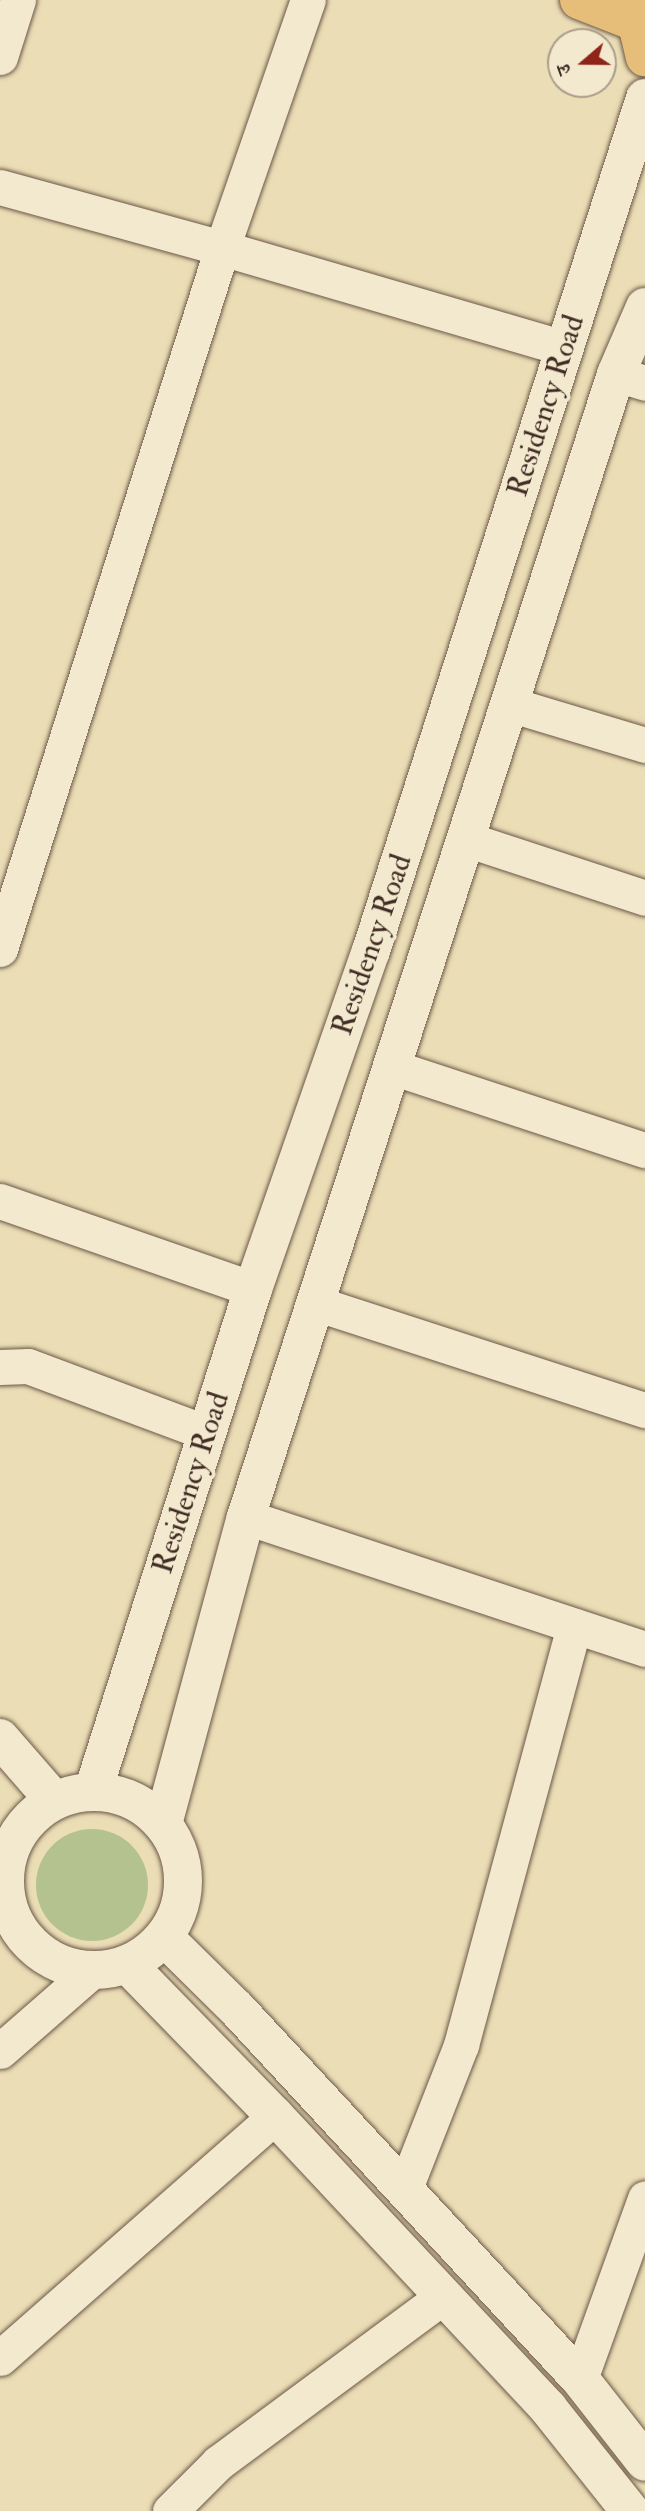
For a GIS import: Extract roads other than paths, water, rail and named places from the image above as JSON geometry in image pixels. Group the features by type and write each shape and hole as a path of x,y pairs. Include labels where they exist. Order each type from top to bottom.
{"main road":[{"path":"579,0 643,27"},
{"name":"Residency Road","path":"93,1791 253,1289 371,951 645,98"},
{"name":"Residency Road","path":"163,1824 246,1517 509,704 631,379 645,306"},
{"path":"0,1738 53,1799"},
{"path":"93,1791 120,1795 144,1807 163,1824 178,1851 184,1881 179,1911 164,1938 141,1958 110,1967 53,1961 29,1943 12,1917 5,1888 10,1818 53,1799 93,1791"},
{"path":"164,1938 237,2009 405,2188 580,2379 645,2462"},
{"path":"110,1967 275,2116 548,2409 630,2511"}],"street":[{"path":"0,57 18,0"},
{"path":"0,949 222,248 308,0"},
{"path":"0,187 222,248 565,348"},
{"path":"509,704 645,745"},
{"path":"466,839 645,898"},
{"path":"392,1067 645,1150"},
{"path":"0,1201 253,1289"},
{"path":"315,1303 645,1410"},
{"path":"0,1367 28,1366 207,1433"},
{"path":"246,1517 645,1649"},
{"path":"405,2188 461,2045 574,1626"},
{"path":"0,2051 110,1967"},
{"path":"0,2358 275,2116"},
{"path":"580,2379 645,2198"},
{"path":"170,2511 218,2463 442,2297"}]}
